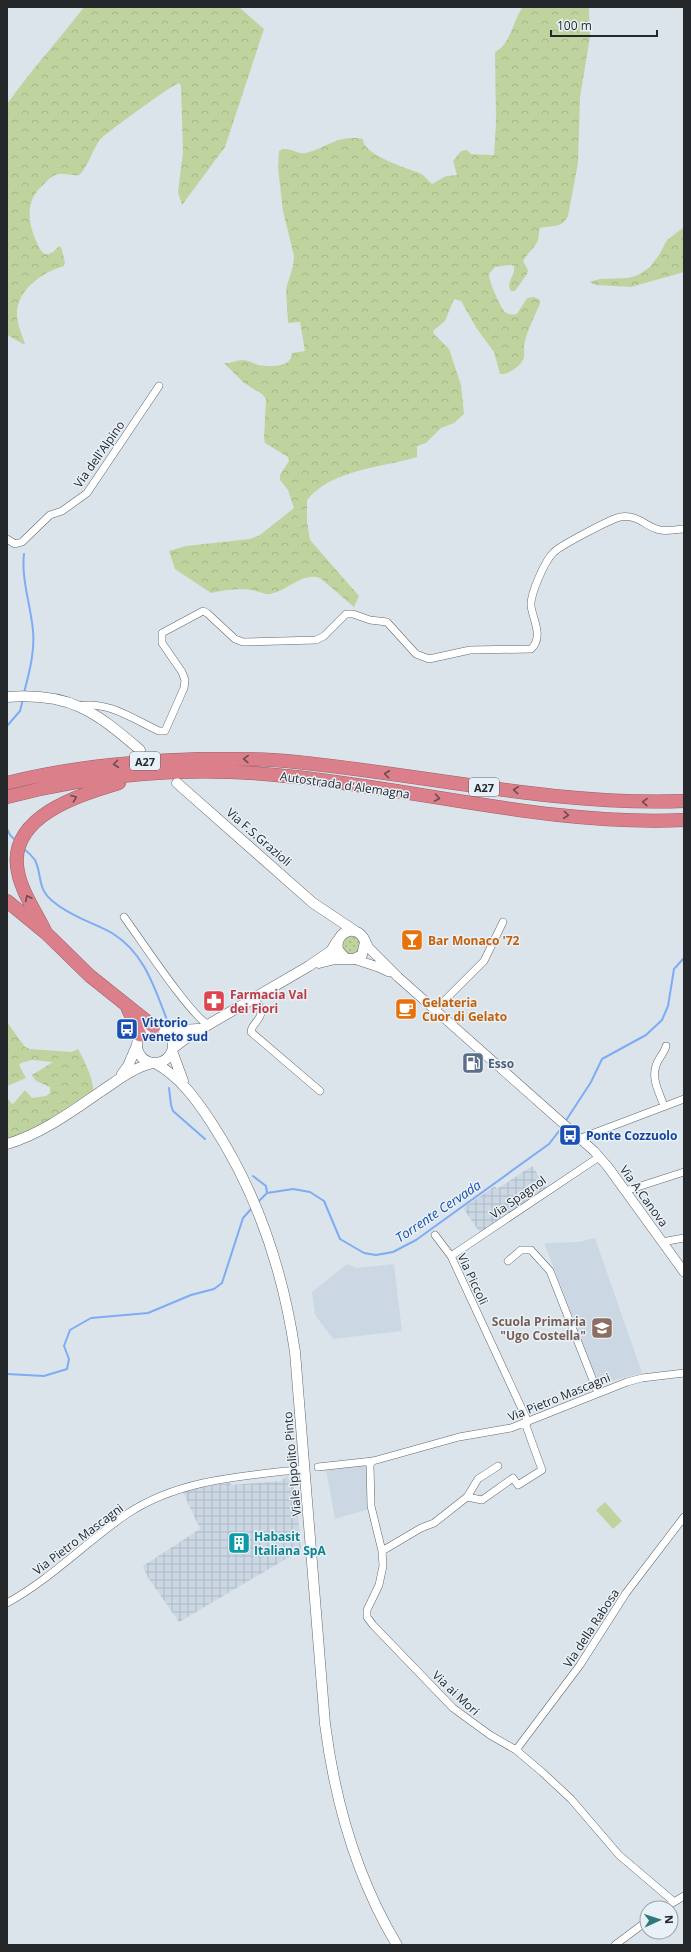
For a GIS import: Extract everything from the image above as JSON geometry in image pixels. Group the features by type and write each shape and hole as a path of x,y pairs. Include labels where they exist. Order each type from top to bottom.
{"highway":[{"name":"Autostrada d'Alemagna","path":"7,783 75,769 121,763 224,759 285,761 492,788 616,801 684,800"},
{"name":"Autostrada d'Alemagna","path":"7,797 32,790 80,782 165,773 226,773 285,776 371,787 492,807 618,821 684,820"},
{"name":"A27","path":"46,933 20,882 17,855 24,836 40,818 54,807 67,801 123,782 165,773"},
{"name":"A27","path":"7,901 46,933 90,976 128,1008 157,1028"},
{"name":"A27","path":"7,913 46,933"},
{"name":"A27","path":"128,1008 138,1040"}],"main road":[{"path":"7,697 34,696 58,699 78,706 108,723 140,750"},
{"name":"Via F.S.Grazioli","path":"177,783 323,911 354,931"},
{"name":"Via F.S.Grazioli","path":"323,911 335,926 338,939"},
{"path":"7,1144 39,1131 118,1079 139,1067 163,1061 172,1050 209,1025 309,966 331,951 338,939 347,931 354,931 364,938 364,951 362,955 350,959 330,959 309,966"},
{"path":"338,939 338,950 350,959"},
{"path":"118,1079 128,1066 138,1040 148,1028 189,1030 209,1025"},
{"path":"157,1028 169,1034 172,1039 172,1050"},
{"path":"138,1040 140,1056 144,1060 154,1063"},
{"name":"Viale Ippolito Pinto","path":"172,1050 176,1065 187,1088 220,1136 252,1197 259,1212 276,1260 292,1329 305,1469 325,1724 334,1782 340,1809 356,1858 380,1915 397,1945"},
{"name":"Viale Ippolito Pinto","path":"154,1063 177,1078 187,1088"}],"street":[{"name":"Via dell'Alpino","path":"7,539 15,544 22,542 50,515 62,511 87,493 159,386"},
{"path":"78,706 92,704 106,706 159,731 166,731 184,688 185,680 182,672 162,643 162,633 203,611 235,639 243,642 316,640 324,636 343,616 350,614 370,620 387,622 416,654 429,659 481,649 531,649 535,643 537,632 536,619 531,604 544,568 556,550 620,517 640,519 659,530 684,529"},
{"path":"124,917 201,1021 209,1025"},
{"path":"434,1010 484,961 503,922"},
{"path":"364,938 370,948 398,977 581,1138 620,1125 684,1099"},
{"path":"350,959 378,967 398,977"},
{"path":"255,998 261,1011 260,1016 251,1029 251,1032 320,1091"},
{"path":"664,1106 655,1080 655,1067 663,1055 666,1046"},
{"name":"Via A.Canova","path":"581,1138 599,1157 684,1272"},
{"name":"Via Spagnol","path":"451,1256 599,1157"},
{"path":"625,1191 684,1172"},
{"name":"Via Piccoli","path":"434,1235 451,1256 526,1423 542,1470 518,1485 513,1478 482,1500 467,1497"},
{"path":"662,1242 684,1238"},
{"path":"508,1261 521,1250 531,1250 548,1266 598,1393"},
{"name":"Via Pietro Mascagni","path":"318,1467 372,1461 458,1437 500,1431 526,1423 598,1393 642,1378 684,1373"},
{"name":"Via ai Mori","path":"372,1461 370,1464 371,1506 382,1551 382,1576 367,1610 368,1617 373,1625 453,1708 477,1727 516,1750 571,1799 623,1858 672,1900"},
{"path":"382,1551 421,1528 434,1523 467,1497 478,1479 498,1466"},
{"name":"Via Pietro Mascagni","path":"7,1603 27,1592 128,1514 148,1503 203,1482 305,1469"},
{"name":"Via della Rabosa","path":"516,1750 580,1665 626,1593 684,1517"},
{"path":"615,1945 639,1927"}],"shaded area":[{"path":"532,1166 547,1188 480,1233 463,1208 495,1186 497,1189"},
{"name":"Scuola Primaria \"Ugo Costella\"","path":"595,1238 642,1373 599,1384 544,1243 578,1242"},
{"path":"347,1264 357,1268 394,1264 402,1331 333,1339 315,1315 312,1292"},
{"path":"367,1465 369,1509 335,1519 326,1470"},
{"path":"287,1476 296,1492 301,1550 179,1622 147,1576 143,1566 200,1529 183,1492 213,1485 281,1481"}],"green space":[{"path":"84,7 239,7 264,29 225,147 182,205 178,192 183,152 181,86 179,83 124,120 99,141 85,168 79,175 58,174 49,179 37,191 30,206 30,221 35,237 43,253 50,254 59,246 61,247 65,262 64,266 40,277 26,289 21,297 18,305 17,318 25,344 23,344 7,335 7,104"},
{"path":"589,7 590,37 580,97 578,163 568,216 559,225 540,228 537,242 523,261 528,270 527,274 515,291 511,291 509,288 514,273 514,266 510,265 495,267 489,274 495,294 506,313 517,314 527,298 534,297 540,300 540,304 525,340 523,360 513,370 500,374 494,352 477,329 461,301 454,299 445,321 433,331 434,334 449,349 461,385 464,414 454,423 441,428 426,443 417,446 417,457 343,476 317,490 307,500 307,522 310,540 359,596 354,607 320,578 307,578 270,594 242,589 211,593 175,569 169,551 186,546 250,539 260,535 294,508 288,490 280,480 280,475 289,461 288,457 265,443 266,399 262,394 244,383 224,363 243,360 258,365 274,366 284,364 291,358 292,353 305,351 300,322 288,323 286,289 293,266 294,256 283,211 278,168 279,151 286,149 299,153 306,153 346,138 363,139 369,150 376,155 394,164 423,175 432,184 446,176 457,175 453,161 461,151 467,150 471,154 494,155 496,123 495,52 500,49 508,38 522,8"},
{"path":"684,227 684,272 631,287 596,285 589,282 600,279 628,278 638,275 650,267 659,255 667,240"},
{"path":"351,935 358,938 361,945 358,952 351,955 344,952 341,945 344,938"},
{"path":"7,1022 25,1047 30,1049 72,1052 78,1049 89,1071 93,1089 92,1093 38,1127 7,1140 7,1098 12,1104 25,1090 32,1098 46,1096 50,1093 50,1087 36,1081 32,1075 53,1062 32,1060 21,1063 19,1065 26,1078 7,1086"},
{"path":"605,1502 622,1521 613,1529 596,1510"}],"waterway":[{"path":"24,554 23,563 25,583 32,622 33,639 31,662 24,693"},
{"path":"7,726 20,711 23,699"},
{"path":"7,829 10,835 17,842"},
{"path":"24,849 35,860 42,888 49,898 76,916 112,933 133,951 141,962 154,986 169,1025"},
{"name":"Torrente Cervada","path":"565,1122 591,1082 602,1059 646,1035 662,1020 668,1006 674,969 684,958"},
{"path":"169,1088 173,1111 205,1139"},
{"name":"Torrente Cervada","path":"258,1202 267,1193 293,1189 310,1192 324,1201 340,1239 364,1253 376,1255 393,1252 416,1240 549,1144 563,1126"},
{"path":"253,1176 266,1186 267,1193"},
{"name":"Torrente Cervada","path":"7,1374 44,1376 67,1369 69,1359 64,1346 70,1330 91,1318 148,1313 191,1295 214,1289 222,1283 243,1218 252,1208"}],"place":[{"name":"Bar Monaco '72","path":"412,940"},
{"name":"Farmacia Val dei Fiori","path":"214,1001"},
{"name":"Gelateria Cuor di Gelato","path":"406,1009"},
{"name":"Vittorio veneto sud","path":"127,1029"},
{"name":"Esso","path":"473,1063"},
{"name":"Ponte Cozzuolo","path":"570,1135"},
{"name":"Scuola Primaria \"Ugo Costella\"","path":"602,1328"},
{"name":"Habasit Italiana SpA","path":"239,1543"}]}
